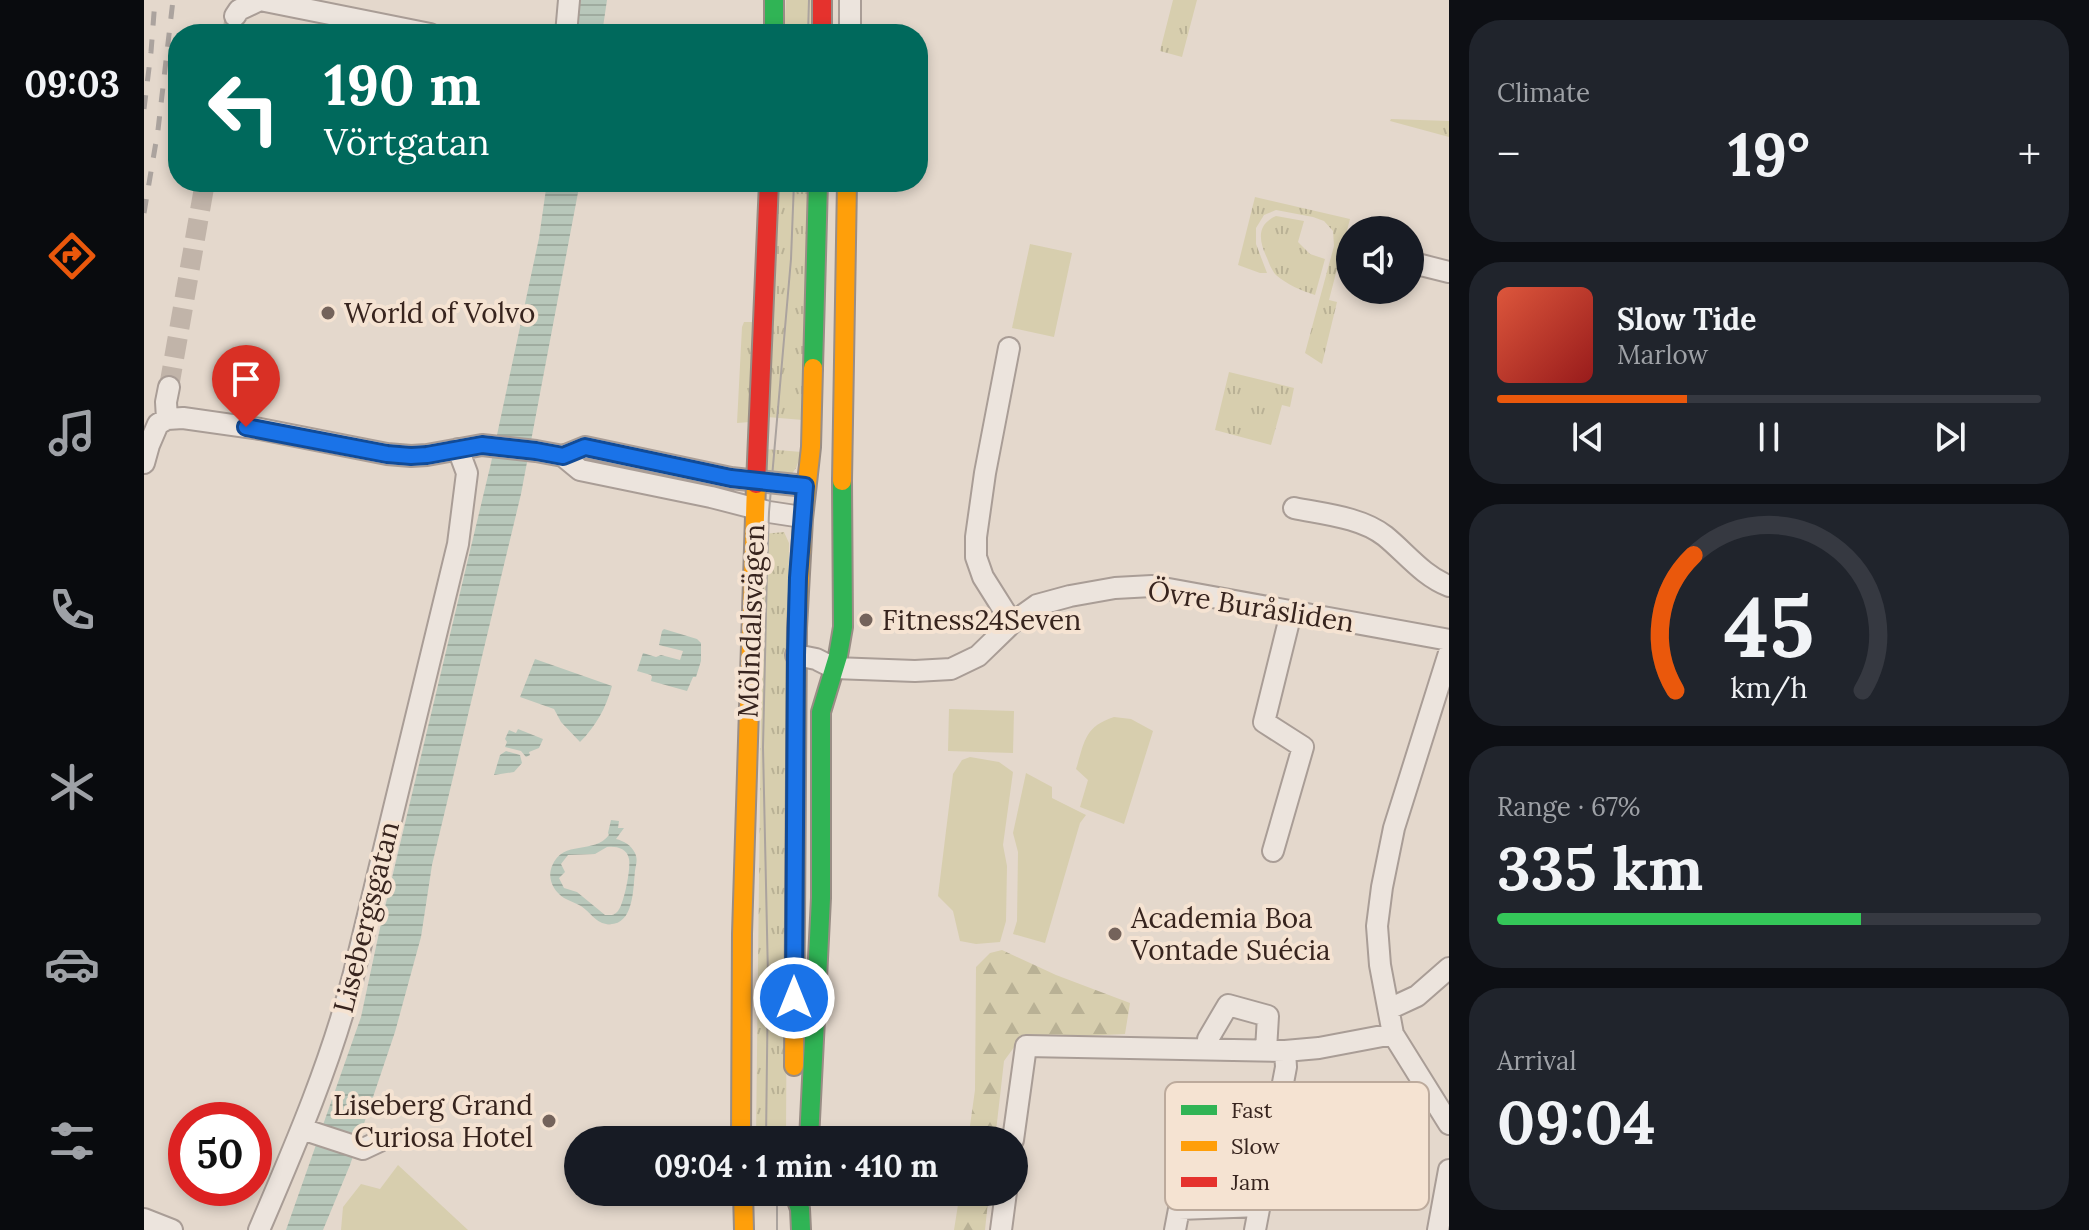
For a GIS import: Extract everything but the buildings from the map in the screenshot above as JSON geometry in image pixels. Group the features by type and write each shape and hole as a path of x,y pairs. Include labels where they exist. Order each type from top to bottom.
{"main road":[{"path":"774,0 774,24"},
{"path":"822,0 822,24"},
{"name":"Mölndalsvägen","path":"741,1126 755,481 769,192"},
{"name":"Mölndalsvägen","path":"794,1126 796,655 802,517 811,447 818,192"},
{"path":"810,1126 822,853 821,712 843,627 842,426 847,192"},
{"path":"743,1206 744,1227"},
{"path":"797,1206 801,1230"}],"street":[{"path":"235,16 239,10 260,0 380,24"},
{"path":"567,24 569,0"},
{"path":"850,0 850,24"},
{"path":"1424,266 1449,272"},
{"path":"1009,348 985,473 976,557 983,577 1012,623"},
{"path":"167,419 169,387"},
{"path":"144,463 158,424 167,419 183,418 260,429 387,454 411,456 482,445 536,451 563,456 580,470 802,517"},
{"path":"563,456 585,447 731,478 805,486"},
{"name":"Lisebergsgatan","path":"259,1230 302,1129 343,1014 458,544 467,473 458,449"},
{"path":"1294,508 1370,527 1383,534 1436,581 1449,586"},
{"name":"Övre Buråsliden","path":"796,655 816,659 834,668 951,669 978,656 1012,623 1037,605 1115,588 1152,586 1449,640"},
{"path":"1273,851 1303,747 1264,722 1291,613"},
{"path":"1423,1082 1393,1034 1380,965 1377,926 1394,828 1449,654"},
{"path":"793,884 805,855 822,853"},
{"path":"1389,1009 1417,996 1449,968"},
{"path":"1208,1049 1208,1039 1228,1005 1268,1016 1276,1051 1286,1067 1283,1082"},
{"path":"1015,1126 1026,1046 1276,1051 1319,1048 1393,1034"},
{"name":"Mölndalsvägen","path":"740,1060 753,1083 753,1126"},
{"path":"1429,1092 1449,1124"},
{"path":"302,1129 372,1145"},
{"path":"1438,1230 1449,1170"},
{"path":"1001,1230 1004,1206"},
{"path":"1175,1230 1179,1210"},
{"path":"1255,1230 1259,1210"},
{"path":"144,1219 172,1230"}],"green space":[{"path":"786,0 814,0 813,24 785,24"},
{"path":"1173,0 1197,0 1182,57 1160,51"},
{"path":"1390,121 1449,121 1449,137"},
{"path":"778,192 809,192 803,420 767,417"},
{"path":"1255,197 1337,216 1336,273 1329,300 1337,304 1322,364 1305,353 1334,246 1333,231 1324,221 1276,210 1264,215 1256,228 1256,244 1267,273 1238,265"},
{"path":"1276,216 1304,221 1298,242 1310,254 1325,259 1315,295 1284,281 1271,267 1262,246 1261,234 1265,224"},
{"path":"1030,244 1072,253 1054,337 1012,328"},
{"path":"744,322 752,322 750,422 737,423 742,327"},
{"path":"1229,372 1294,388 1290,407 1282,405 1271,445 1215,430"},
{"path":"765,449 802,452 791,475 767,476"},
{"path":"784,532 789,543 786,1126 756,1126 763,534"},
{"path":"949,709 1014,711 1013,753 948,751"},
{"path":"1114,717 1131,719 1153,731 1124,824 1080,807 1088,780 1076,769 1091,730"},
{"path":"970,757 999,762 1013,772 1003,845 1007,866 1006,921 1000,942 976,944 960,941 953,911 938,896 953,774 962,760"},
{"path":"1026,773 1052,787 1052,798 1086,815 1080,823 1045,943 1013,934 1017,921 1018,852 1013,833"},
{"path":"1002,950 1056,975 1130,1003 1125,1034 1020,1039 1004,1061 997,1126 970,1126 975,1090 976,967 990,953"},
{"path":"398,1165 468,1230 341,1230 343,1207 361,1184 380,1189"},
{"path":"958,1206 988,1206 985,1230 954,1230"}],"shaded area":[{"path":"577,0 607,0 603,24 574,24"},
{"path":"546,192 578,192 521,494 432,865 421,937 395,1032 350,1165 323,1230 286,1230 361,1017 491,463 539,238"},
{"path":"664,629 701,643 701,661 687,691 651,681 651,675 637,671 643,653 680,660 683,651 659,645"},
{"path":"535,659 612,686 600,716 580,742 561,722 554,709 520,697"},
{"path":"518,729 543,739 539,748 529,752 530,755 526,757 521,751 505,747 509,730 516,733"},
{"path":"506,751 520,755 522,763 514,772 494,775 500,755"},
{"path":"611,820 619,821 618,828 624,828 616,839 631,848 637,860 630,906 622,920 615,924 602,923 581,906 560,895 550,875 552,866 563,853 603,841","holes":["607,847 621,848 626,852 629,870 618,911 605,915 577,892 564,888 559,878 565,872 561,864 568,855 595,854"]}],"tunnel":[{"path":"234,24 235,16"},
{"path":"169,387 203,192"}],"tram line":[{"path":"808,24 809,0"},
{"path":"766,1126 768,977 763,747 767,569 794,192"},
{"path":"777,1206 777,1230"}],"railway":[{"path":"144,109 155,0"},
{"path":"170,24 173,0"},
{"path":"144,213 168,43"}],"traffic: fast":[{"path":"774,0 774,24"},
{"path":"813,368 818,192"},
{"path":"810,1126 821,898 821,712 838,656 843,627 842,481"},
{"path":"799,1206 801,1230"}],"traffic: slow":[{"path":"842,481 847,192"},
{"path":"794,1066 797,628 803,519 811,447 813,368"},
{"path":"741,1126 742,934 756,484"},
{"path":"743,1206 744,1230"}],"traffic: jam":[{"path":"822,0 822,24"},
{"path":"756,484 769,192"}],"place":[{"name":"World of Volvo","path":"328,313"},
{"name":"Fitness24Seven","path":"866,620"},
{"name":"Academia Boa Vontade Suécia","path":"1115,934"},
{"name":"Liseberg Grand Curiosa Hotel","path":"549,1121"}],"route":[{"path":"246,427 411,456 482,445 563,456 585,447 731,478 805,486 796,655 794,998"}]}
